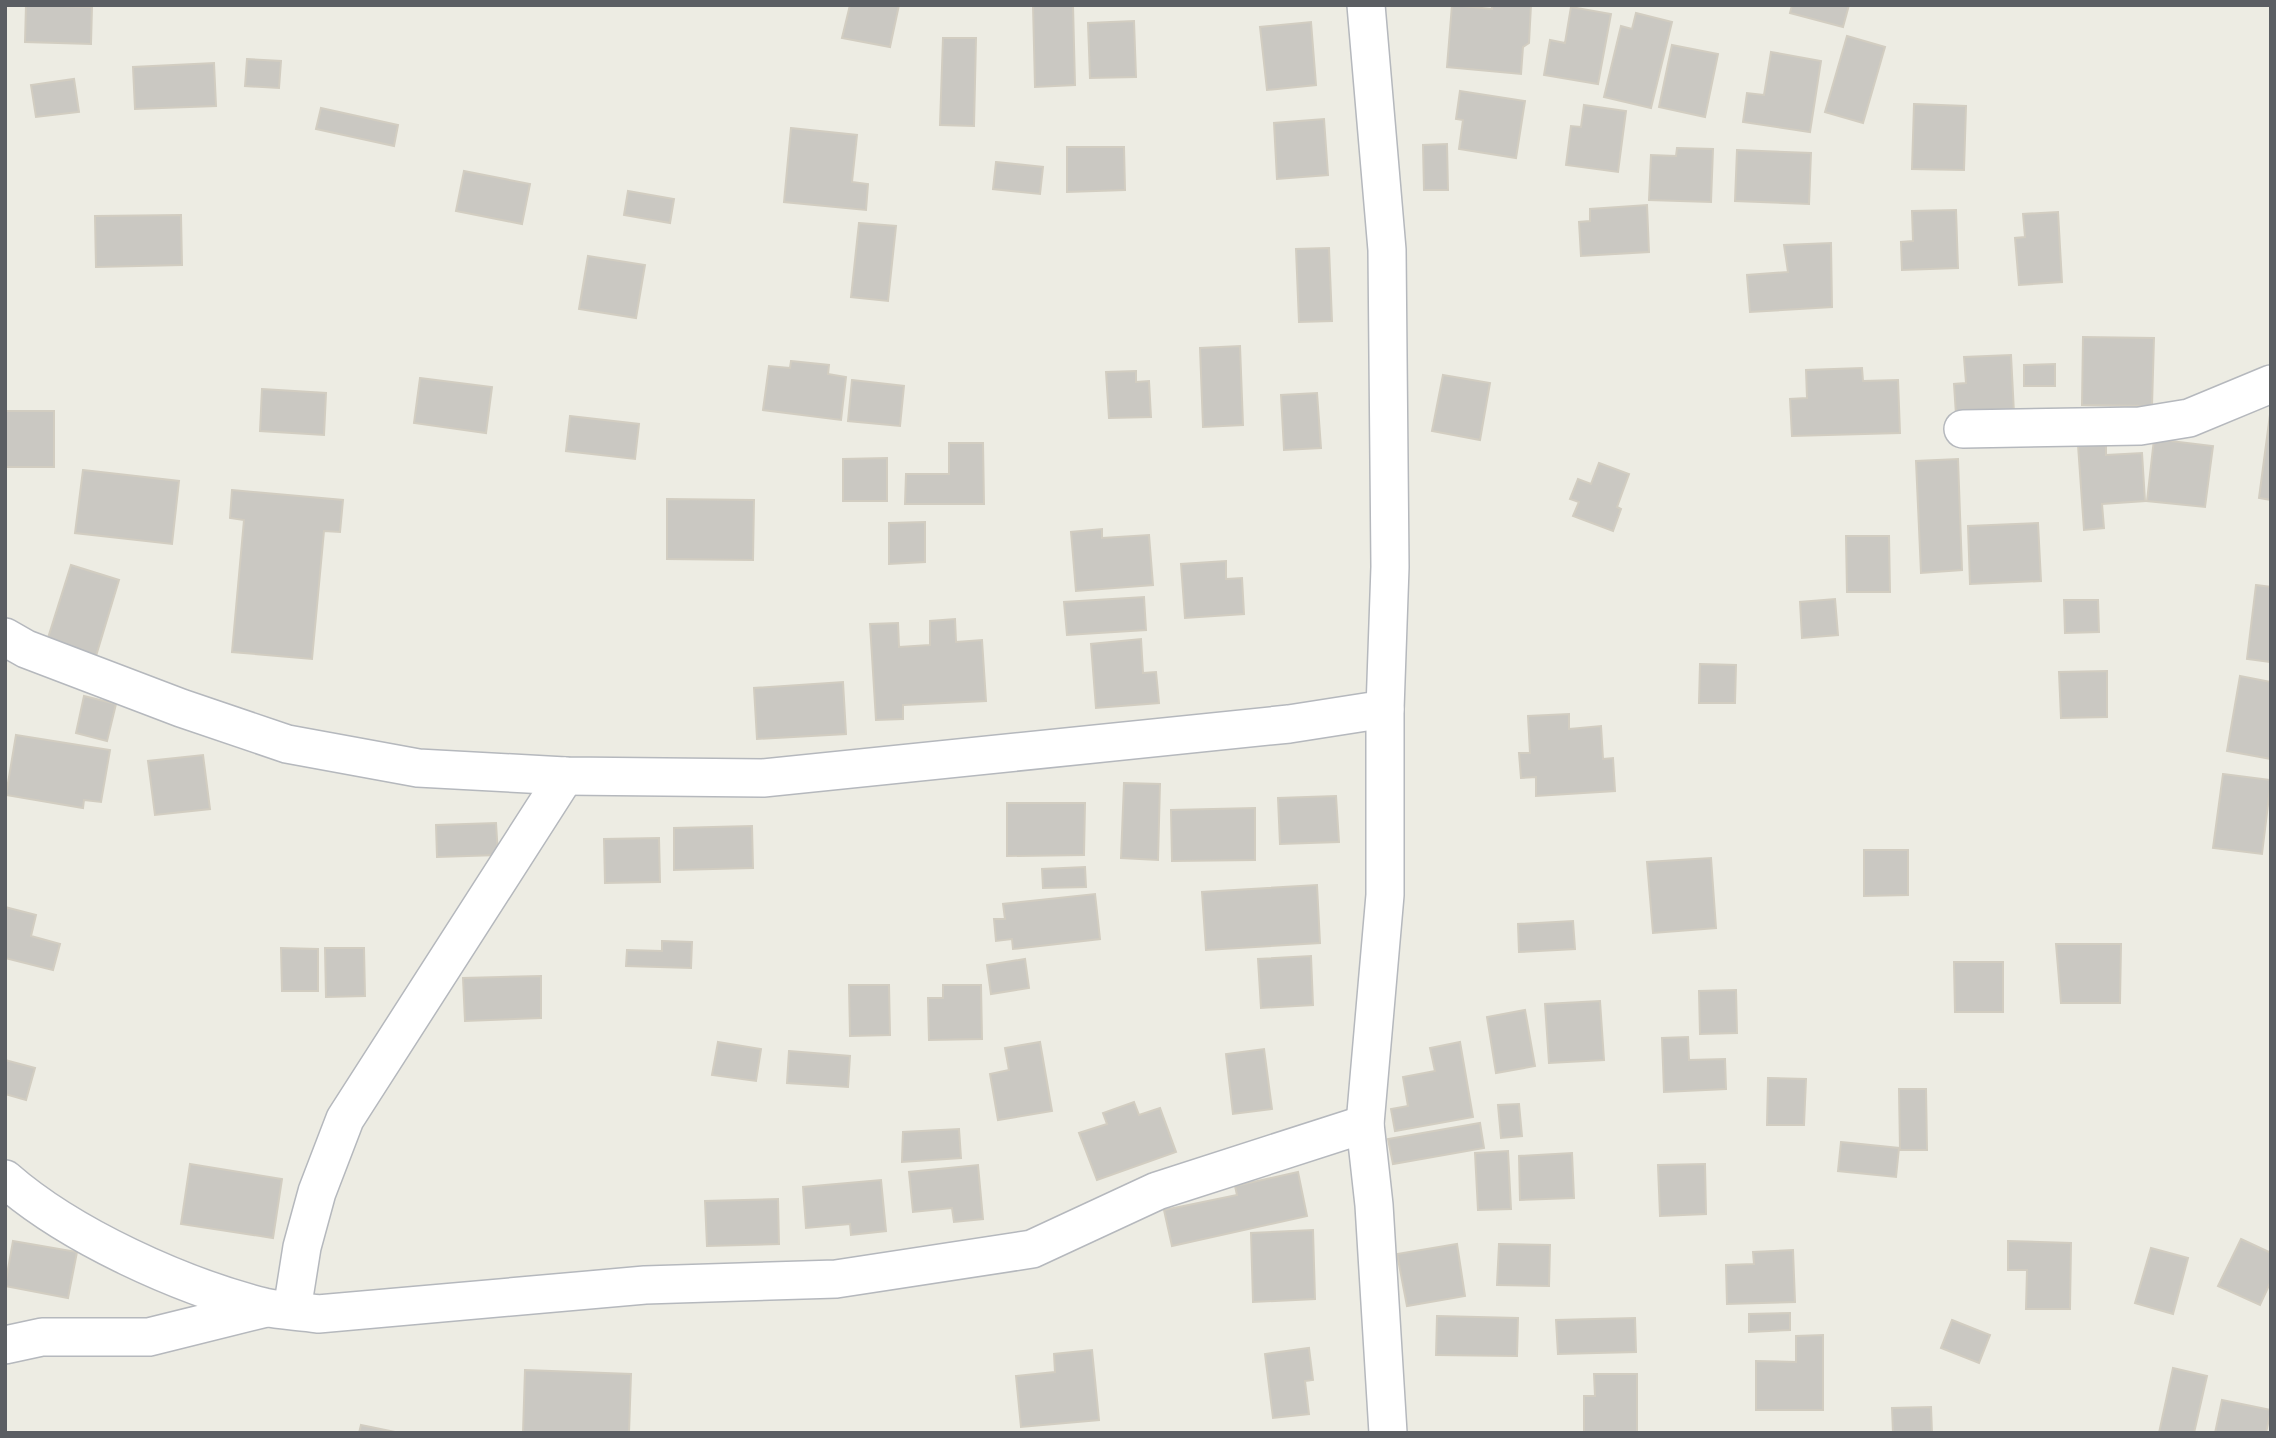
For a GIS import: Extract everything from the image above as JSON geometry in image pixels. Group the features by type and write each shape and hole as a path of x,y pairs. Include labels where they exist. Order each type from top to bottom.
{"street":[{"path":"1366,5 1387,250 1390,567 1385,709 1385,895 1365,1124 1374,1205 1388,1433"},
{"path":"1963,429 2140,426 2189,418 2271,384"},
{"path":"5,637 26,649 155,698 287,744 418,768 565,776 764,778 1289,724 1385,709"},
{"path":"279,1309 302,1247 317,1192 345,1119 565,776"},
{"path":"5,1180 30,1201 102,1242 179,1280 279,1309 318,1314 645,1286 836,1279 1032,1249 1157,1191 1365,1124"},
{"path":"5,1345 42,1337 149,1337 279,1309"}],"building":[{"path":"26,5 92,7 91,44 25,42"},
{"path":"850,5 899,5 890,47 842,38"},
{"path":"1033,5 1073,5 1075,85 1035,87"},
{"path":"1452,5 1492,9 1492,5 1531,5 1529,43 1523,47 1521,74 1447,67"},
{"path":"1792,5 1849,5 1843,27 1790,13"},
{"path":"1571,7 1611,14 1598,84 1544,75 1550,40 1565,43"},
{"path":"1636,13 1672,22 1651,108 1604,97 1621,26 1632,29"},
{"path":"1134,21 1136,77 1090,78 1088,23"},
{"path":"1311,22 1316,85 1267,90 1260,27"},
{"path":"1847,36 1885,47 1863,123 1825,112"},
{"path":"943,38 976,38 974,126 940,125"},
{"path":"1672,45 1718,54 1705,117 1659,107"},
{"path":"1771,52 1821,61 1810,132 1743,122 1747,93 1764,95"},
{"path":"247,59 281,61 279,88 245,86"},
{"path":"214,63 216,106 135,109 133,67"},
{"path":"74,79 79,112 36,117 31,85"},
{"path":"1460,91 1525,101 1516,158 1459,149 1463,120 1456,119"},
{"path":"1914,104 1966,106 1964,170 1912,169"},
{"path":"1584,105 1626,111 1618,172 1566,165 1571,126 1581,127"},
{"path":"321,108 398,125 394,146 316,129"},
{"path":"1324,119 1328,175 1277,179 1274,123"},
{"path":"791,128 857,135 852,182 868,184 866,210 784,202"},
{"path":"1447,144 1448,190 1424,190 1423,145"},
{"path":"1067,147 1124,147 1125,190 1067,192"},
{"path":"1677,148 1713,149 1711,202 1649,200 1651,155 1676,156"},
{"path":"1737,150 1811,153 1809,204 1735,201"},
{"path":"996,162 1043,167 1040,194 993,189"},
{"path":"464,171 530,184 522,224 456,211"},
{"path":"628,191 674,199 670,223 624,215"},
{"path":"1647,205 1649,252 1581,256 1579,222 1590,221 1590,209"},
{"path":"1956,210 1958,268 1902,270 1901,242 1913,241 1912,211"},
{"path":"2058,212 2062,282 2019,285 2015,238 2025,237 2023,214"},
{"path":"181,215 182,265 96,267 95,216"},
{"path":"859,223 896,226 888,301 851,297"},
{"path":"1831,243 1832,307 1750,312 1747,275 1788,272 1784,245"},
{"path":"1329,248 1332,321 1299,322 1296,249"},
{"path":"588,256 645,265 636,318 579,309"},
{"path":"2083,337 2154,338 2152,406 2082,405"},
{"path":"1240,346 1243,425 1203,427 1200,348"},
{"path":"2011,355 2014,413 1956,415 1954,384 1966,383 1964,357"},
{"path":"791,361 829,365 828,374 846,377 841,420 763,410 769,366 790,368"},
{"path":"2055,364 2055,386 2024,386 2024,365"},
{"path":"1862,368 1863,381 1898,380 1900,433 1792,436 1790,399 1807,398 1806,370"},
{"path":"1136,371 1136,382 1149,381 1151,417 1109,418 1106,372"},
{"path":"1443,375 1490,383 1480,440 1432,431"},
{"path":"420,378 492,387 486,433 414,423"},
{"path":"852,380 904,386 900,426 848,421"},
{"path":"262,389 326,393 324,435 260,431"},
{"path":"1317,393 1321,448 1284,450 1281,395"},
{"path":"2271,407 2271,500 2259,498"},
{"path":"5,411 54,411 54,467 5,467"},
{"path":"570,416 639,424 635,459 566,451"},
{"path":"2154,439 2213,446 2205,507 2147,501"},
{"path":"949,443 983,443 984,504 905,504 906,474 949,474"},
{"path":"2106,443 2106,455 2142,453 2145,501 2102,504 2104,528 2084,530 2078,445"},
{"path":"887,458 887,501 843,501 843,459"},
{"path":"1958,459 1962,570 1921,573 1916,461"},
{"path":"1599,463 1629,474 1617,507 1621,509 1613,531 1573,516 1579,502 1570,499 1578,479 1591,484"},
{"path":"83,470 179,481 172,544 75,533"},
{"path":"232,490 343,500 340,532 324,531 312,659 232,652 244,520 230,518"},
{"path":"667,499 754,500 753,560 667,559"},
{"path":"925,522 925,562 889,564 889,523"},
{"path":"2038,523 2041,581 1970,584 1968,526"},
{"path":"1102,529 1102,538 1149,535 1153,585 1076,591 1071,532"},
{"path":"1846,536 1889,536 1890,592 1847,592"},
{"path":"1226,561 1226,579 1242,578 1244,614 1185,618 1181,564"},
{"path":"71,565 119,580 96,656 47,641"},
{"path":"2256,585 2271,587 2271,662 2247,659"},
{"path":"1144,597 1146,630 1067,635 1064,602"},
{"path":"1835,599 1838,635 1802,638 1800,602"},
{"path":"2064,600 2098,600 2099,632 2065,633"},
{"path":"955,619 956,642 982,640 986,701 903,705 903,719 876,720 870,624 898,623 899,647 930,645 930,621"},
{"path":"1141,639 1143,673 1156,672 1159,703 1096,708 1091,644"},
{"path":"1700,664 1736,665 1735,703 1699,703"},
{"path":"2107,671 2107,717 2061,718 2059,672"},
{"path":"2240,676 2271,682 2271,759 2227,751"},
{"path":"843,682 846,734 757,739 754,688"},
{"path":"84,696 116,704 107,741 76,733"},
{"path":"1569,714 1569,729 1601,726 1603,759 1613,758 1615,791 1536,796 1536,777 1521,778 1519,753 1530,753 1528,716"},
{"path":"16,735 110,750 101,802 84,800 83,808 6,795"},
{"path":"203,755 210,809 155,815 148,761"},
{"path":"2223,774 2271,780 2262,854 2213,848"},
{"path":"1124,783 1160,784 1158,860 1121,858"},
{"path":"1336,796 1339,842 1280,844 1278,798"},
{"path":"1007,803 1085,803 1084,855 1007,856"},
{"path":"1255,808 1255,860 1172,861 1171,810"},
{"path":"496,823 498,855 437,857 436,825"},
{"path":"752,826 753,868 674,870 674,828"},
{"path":"659,838 660,882 605,883 604,839"},
{"path":"1864,850 1908,850 1908,895 1864,896"},
{"path":"1711,858 1716,928 1653,933 1647,862"},
{"path":"1085,867 1086,887 1043,888 1042,869"},
{"path":"1317,885 1320,943 1206,950 1202,892"},
{"path":"1095,894 1100,939 1013,949 1012,939 996,941 994,919 1005,919 1003,904"},
{"path":"5,907 36,915 31,936 60,944 53,970 5,958"},
{"path":"1573,921 1575,949 1519,952 1518,924"},
{"path":"662,941 692,942 691,968 626,966 627,950 662,951"},
{"path":"2056,944 2121,944 2120,1003 2061,1003"},
{"path":"281,948 318,949 318,991 282,991"},
{"path":"325,948 364,948 365,996 326,997"},
{"path":"1311,956 1313,1005 1261,1008 1258,959"},
{"path":"1025,959 1029,988 991,994 987,965"},
{"path":"1954,962 2003,962 2003,1012 1955,1012"},
{"path":"541,976 541,1018 465,1021 463,978"},
{"path":"849,985 889,985 890,1035 850,1036"},
{"path":"943,985 981,985 982,1039 929,1040 928,998 943,998"},
{"path":"1736,990 1737,1033 1700,1034 1699,991"},
{"path":"1600,1001 1604,1060 1549,1063 1545,1004"},
{"path":"1525,1010 1535,1066 1496,1073 1487,1017"},
{"path":"1688,1037 1689,1060 1725,1059 1726,1089 1664,1092 1662,1038"},
{"path":"718,1042 761,1049 756,1081 712,1075"},
{"path":"1040,1042 1052,1111 998,1120 990,1074 1009,1070 1005,1048"},
{"path":"1460,1042 1473,1117 1395,1131 1391,1109 1408,1106 1403,1077 1435,1071 1430,1048"},
{"path":"1264,1049 1272,1109 1233,1114 1226,1054"},
{"path":"789,1051 850,1056 848,1087 787,1083"},
{"path":"5,1060 35,1068 26,1100 5,1094"},
{"path":"1768,1078 1806,1079 1804,1125 1767,1125"},
{"path":"1899,1089 1926,1089 1927,1150 1900,1150"},
{"path":"1134,1102 1139,1115 1160,1108 1176,1152 1097,1180 1079,1133 1107,1124 1103,1113"},
{"path":"1519,1104 1522,1136 1501,1138 1498,1105"},
{"path":"1480,1123 1484,1148 1393,1164 1388,1139"},
{"path":"959,1129 961,1158 902,1162 903,1132"},
{"path":"1841,1142 1899,1148 1896,1177 1838,1171"},
{"path":"1508,1151 1511,1209 1478,1210 1475,1153"},
{"path":"1572,1153 1574,1198 1520,1200 1519,1156"},
{"path":"190,1164 282,1179 273,1238 181,1224"},
{"path":"1705,1164 1706,1214 1660,1216 1658,1165"},
{"path":"978,1165 983,1219 954,1222 952,1208 913,1212 909,1172"},
{"path":"1298,1172 1307,1216 1172,1246 1164,1210 1237,1195 1235,1186"},
{"path":"881,1180 886,1231 851,1235 850,1224 806,1228 803,1187"},
{"path":"778,1199 779,1244 707,1246 705,1201"},
{"path":"1313,1230 1315,1299 1253,1302 1251,1233"},
{"path":"2241,1239 2271,1253 2271,1281 2260,1305 2218,1286"},
{"path":"13,1241 77,1252 68,1298 5,1286"},
{"path":"2008,1241 2071,1243 2070,1309 2026,1309 2027,1270 2008,1270"},
{"path":"1457,1244 1465,1296 1407,1306 1397,1254"},
{"path":"1499,1244 1550,1245 1549,1286 1497,1285"},
{"path":"2151,1248 2188,1258 2173,1314 2135,1303"},
{"path":"1793,1250 1795,1302 1727,1304 1726,1265 1754,1264 1753,1252"},
{"path":"1790,1313 1790,1330 1749,1332 1749,1314"},
{"path":"1437,1316 1518,1318 1517,1356 1436,1355"},
{"path":"1635,1318 1636,1352 1558,1354 1556,1320"},
{"path":"1952,1320 1990,1335 1979,1363 1941,1348"},
{"path":"1823,1335 1823,1410 1756,1410 1756,1361 1796,1362 1796,1336"},
{"path":"1309,1348 1313,1380 1305,1381 1309,1414 1273,1418 1265,1354"},
{"path":"1092,1350 1099,1420 1021,1427 1016,1376 1055,1372 1054,1354"},
{"path":"2173,1368 2207,1376 2194,1433 2159,1433"},
{"path":"525,1370 631,1374 629,1433 523,1433"},
{"path":"1594,1374 1637,1374 1637,1433 1584,1433 1584,1396 1595,1396"},
{"path":"2222,1400 2271,1410 2266,1433 2215,1433"},
{"path":"1931,1407 1932,1433 1893,1433 1892,1408"},
{"path":"361,1425 400,1433 359,1433"}]}
